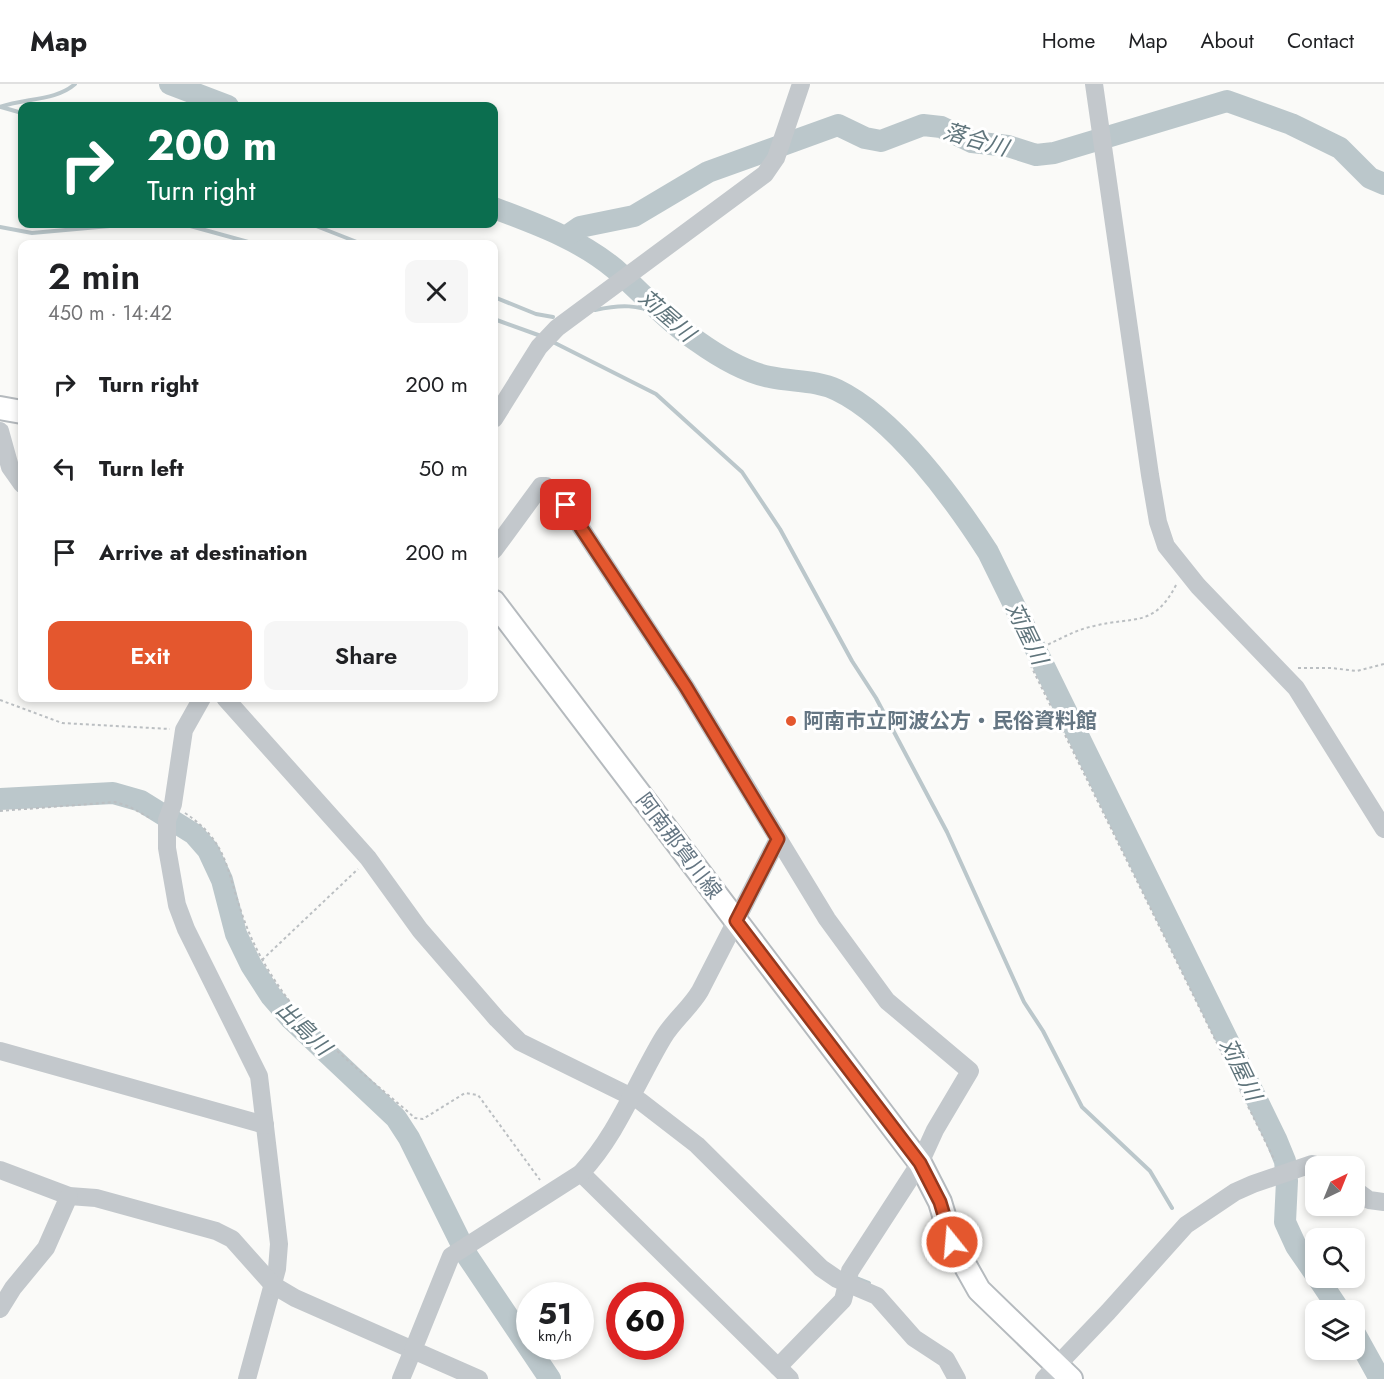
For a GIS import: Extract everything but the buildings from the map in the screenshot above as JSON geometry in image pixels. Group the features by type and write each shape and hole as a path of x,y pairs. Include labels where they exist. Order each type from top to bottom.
{"main road":[{"path":"0,408 18,411"},
{"name":"阿南那賀川線","path":"498,607 920,1163 940,1202 952,1242 979,1290 1057,1375"}],"street":[{"path":"498,413 539,347 557,328 765,174 776,158 801,84"},
{"path":"1094,84 1158,522 1166,546 1284,673 1311,710 1384,829"},
{"path":"0,431 10,466 18,478"},
{"path":"498,545 541,486 546,486 566,505 686,687 827,919 886,1001 970,1071 935,1130 920,1163 848,1277 843,1300 784,1373 581,1173"},
{"path":"200,702 184,730 169,817 167,848 177,905 186,929 259,1076 279,1244 273,1285 247,1379"},
{"path":"229,702 368,858 420,930 497,1019 520,1042 633,1091 697,1145 821,1268 848,1277 877,1296 914,1338 946,1359 957,1379"},
{"path":"401,1379 451,1256 581,1173 607,1140 665,1034 689,1008 700,991 778,839"},
{"path":"0,1052 265,1125"},
{"path":"1057,1375 1186,1225 1235,1192 1305,1166"},
{"path":"0,1170 69,1196 96,1198 216,1231 232,1239 273,1285 295,1298 479,1379"},
{"path":"0,1310 13,1288 46,1248 69,1196"},
{"path":"1365,1197 1369,1200 1384,1202"}],"path":[{"path":"1185,569 1167,602 1157,612 1140,621 1090,626 1047,645 1044,653 1034,660 1031,666 1274,1157 1285,1173"},
{"path":"1284,673 1297,668 1357,671 1384,664"},
{"path":"0,700 62,723 184,730"},
{"path":"0,811 115,802 148,816 169,817 211,835 225,855 242,915 262,960 283,993 317,1030 415,1118 423,1119 465,1093 478,1095 550,1194"},
{"path":"262,960 368,858"}],"waterway":[{"path":"19,102 59,94 75,84"},
{"name":"苅屋川","path":"170,84 217,102"},
{"name":"落合川","path":"567,236 580,227 634,216 708,172 838,125 865,138 881,141 923,125 941,127 972,142 1008,146 1036,155 1054,153 1227,101 1291,124 1340,148 1370,178 1384,184"},
{"path":"0,107 18,102"},
{"path":"1,107 18,112"},
{"name":"苅屋川","path":"498,210 557,233 601,258 675,325 732,363 760,375 829,387 859,403 901,440 941,485 988,552 1276,1139 1285,1161 1287,1181 1285,1222 1305,1259"},
{"path":"0,227 32,233 88,228"},
{"path":"198,228 241,240"},
{"path":"321,228 352,240"},
{"path":"498,299 536,314 553,317"},
{"path":"595,310 629,306 662,314"},
{"path":"498,320 541,336"},
{"path":"553,342 656,394 742,472 780,529 852,661 876,698 947,832 1024,1002 1043,1031 1082,1107 1150,1171 1172,1208"},
{"name":"出島川","path":"0,799 113,793 141,801 194,834 208,850 222,880 236,934 251,965 271,996 291,1019 396,1118 409,1138 468,1257 550,1379"},
{"path":"854,1277 869,1283"},
{"name":"苅屋川","path":"1325,1288 1333,1300"},
{"name":"苅屋川","path":"1365,1352 1380,1379"}],"place":[{"name":"阿南市立阿波公方・民俗資料館","path":"791,721"}],"route":[{"path":"566,505 686,687 778,839 736,921 920,1163 940,1202 952,1242"}]}
